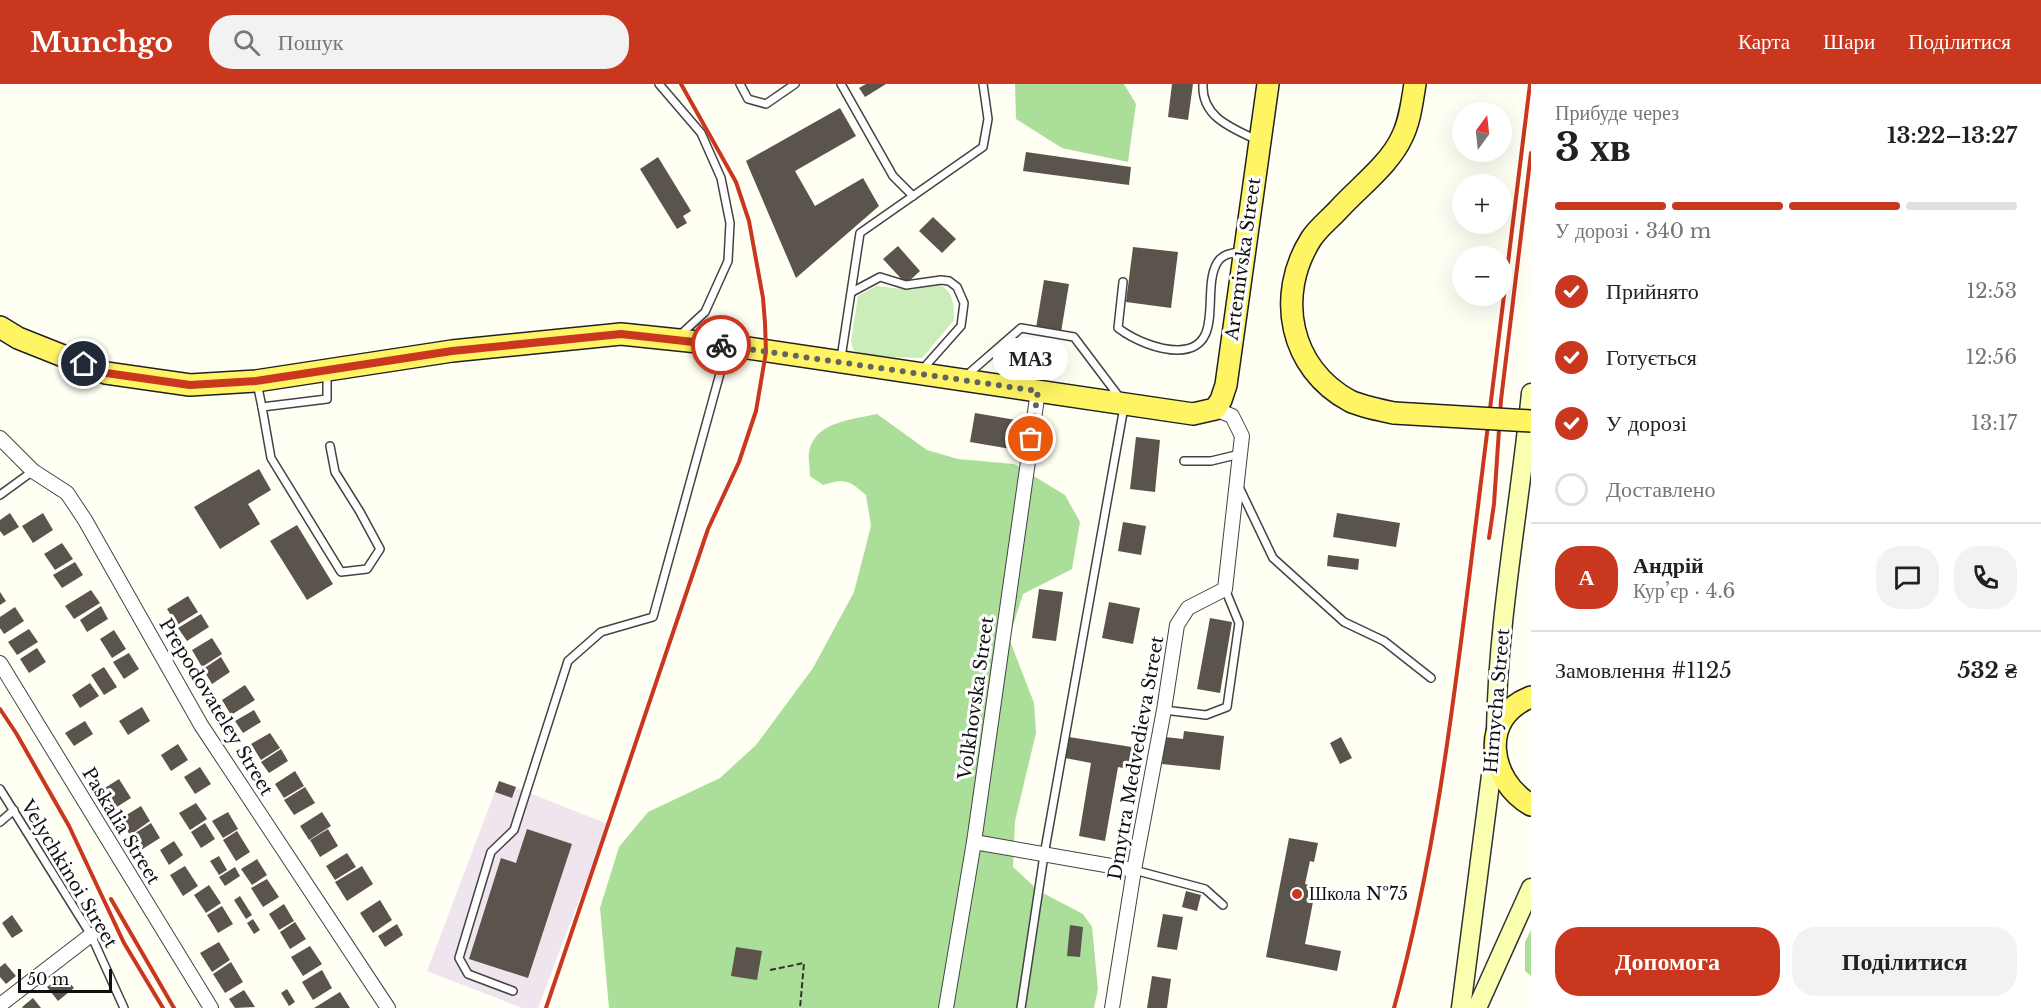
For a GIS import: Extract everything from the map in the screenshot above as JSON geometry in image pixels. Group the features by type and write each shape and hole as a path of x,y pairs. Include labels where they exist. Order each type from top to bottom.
{"main road":[{"name":"Artemivska Street","path":"1215,410 1226,385 1268,84"},
{"path":"1415,84 1409,119 1402,138 1389,158 1311,238 1299,262 1293,285 1291,316 1297,341 1308,365 1327,386 1352,402 1394,413 1531,421"},
{"path":"0,327 18,338 106,373 190,385 256,381 452,351 621,334 727,345 840,364 1193,414 1215,410"},
{"name":"Hirnycha Street","path":"1461,1008 1495,739 1496,704 1507,595 1531,393"},
{"path":"1531,697 1522,700 1509,711 1495,739 1500,772 1517,797 1531,805"},
{"path":"1477,1008 1531,888"}],"street":[{"name":"Volkhovska Street","path":"946,1008 974,842 1038,391"},
{"path":"1215,410 1232,416 1242,436 1225,589"},
{"name":"Prepodovateley Street","path":"0,438 33,471 67,493 85,520 201,725 388,1008"},
{"name":"Dmytra Medvedieva Street","path":"1112,1008 1177,625 1188,608 1225,589"},
{"name":"Paskalia Street","path":"0,663 211,1008"},
{"path":"974,842 1134,870"},
{"path":"0,1005 91,935"}],"lane":[{"path":"659,84 701,133 721,178 730,224 728,261 705,312 675,340"},
{"path":"740,84 748,99 766,104 795,84"},
{"path":"841,84 893,176 914,196"},
{"path":"840,364 860,233 983,147 988,119 983,84"},
{"path":"1203,84 1202,96 1219,121 1259,141"},
{"path":"1123,282 1118,328 1129,336 1158,346 1172,350 1184,350 1202,341 1207,331 1217,263 1225,255 1244,251"},
{"path":"852,292 880,278 906,285 946,280 957,287 964,303 961,326 917,375"},
{"path":"961,381 1021,328 1074,337 1125,405 1044,855 1021,1008"},
{"path":"513,991 468,974 459,958 491,852 514,830 568,661 601,632 653,617 727,345"},
{"path":"262,407 327,399 327,369"},
{"path":"256,381 271,458 341,572 368,569 380,549 335,472 330,446"},
{"path":"1184,461 1211,461 1240,454"},
{"path":"0,495 33,471"},
{"path":"1237,482 1273,558 1344,622 1384,641 1431,678"},
{"path":"1164,711 1206,715 1227,707 1239,623 1225,589"},
{"name":"Velychkinoi Street","path":"0,789 91,935 124,1008"},
{"path":"0,822 14,810"},
{"path":"1134,870 1205,889 1223,905"}],"path":[{"path":"770,970 804,963 800,1008"}],"shaded area":[{"path":"499,781 608,824 538,1008 522,1008 427,971"}],"green space":[{"path":"1015,84 1124,84 1136,104 1128,162 1062,148 1016,119"},
{"path":"939,284 948,291 952,299 954,320 922,358 860,356 853,349 851,341 858,296 876,286 912,290"},
{"path":"877,414 927,450 958,459 1014,464 1065,495 1080,522 1072,569 1023,594 1009,638 1034,703 1036,733 1015,821 1013,867 1039,891 1083,914 1092,927 1098,989 1094,1008 609,1008 600,908 619,847 648,812 720,778 756,745 813,668 854,592 871,526 866,495 851,483 842,481 823,485 810,476 809,452 819,434 827,428 846,420"},
{"path":"1531,930 1531,976 1525,971 1525,942"}],"building":[{"path":"866,84 886,84 865,97 859,88"},
{"path":"1172,84 1193,84 1188,120 1168,117"},
{"path":"840,108 856,136 795,171 815,206 863,178 879,206 796,278 746,161"},
{"path":"1026,152 1131,167 1129,185 1023,171"},
{"path":"658,157 691,211 683,216 687,223 677,229 640,169"},
{"path":"933,217 956,239 942,253 919,231"},
{"path":"898,246 920,271 906,284 883,259"},
{"path":"1133,247 1178,252 1171,308 1126,302"},
{"path":"1044,280 1069,284 1061,332 1036,328"},
{"path":"975,413 1016,420 1011,449 970,442"},
{"path":"1136,437 1160,440 1155,492 1130,489"},
{"path":"259,469 271,490 248,504 260,524 220,549 194,507"},
{"path":"10,513 19,527 4,536 0,531 0,520"},
{"path":"43,513 53,530 33,543 22,526"},
{"path":"1337,513 1400,523 1396,547 1333,537"},
{"path":"1123,522 1146,526 1141,555 1118,551"},
{"path":"297,525 333,584 307,600 270,541"},
{"path":"62,543 73,559 55,570 44,554"},
{"path":"1328,555 1359,559 1358,570 1327,566"},
{"path":"75,562 83,575 62,588 53,575"},
{"path":"1039,589 1063,592 1056,641 1032,638"},
{"path":"91,590 100,603 74,619 65,606"},
{"path":"0,592 6,601 0,605"},
{"path":"188,596 198,612 177,625 167,609"},
{"path":"1109,602 1140,608 1133,644 1102,638"},
{"path":"101,606 108,619 87,632 80,620"},
{"path":"15,607 24,621 4,634 0,628 0,617"},
{"path":"201,614 209,627 187,641 178,628"},
{"path":"1210,618 1232,622 1220,693 1197,689"},
{"path":"29,629 38,642 17,655 8,642"},
{"path":"114,630 126,649 112,658 100,639"},
{"path":"212,638 222,654 202,667 192,650"},
{"path":"37,648 46,662 29,673 20,659"},
{"path":"129,653 139,669 124,679 113,662"},
{"path":"221,657 230,672 212,684 203,669"},
{"path":"104,667 117,687 104,695 91,675"},
{"path":"90,683 99,696 80,708 72,695"},
{"path":"245,685 255,700 231,715 222,700"},
{"path":"142,707 150,721 128,735 119,721"},
{"path":"254,710 261,722 243,733 235,721"},
{"path":"85,721 93,734 74,746 65,733"},
{"path":"1184,731 1224,736 1220,770 1162,764 1165,737 1183,739"},
{"path":"270,733 280,748 261,760 251,744"},
{"path":"1069,737 1138,748 1134,770 1118,767 1105,841 1079,836 1091,763 1065,758"},
{"path":"1341,737 1352,758 1340,764 1330,743"},
{"path":"178,744 188,760 171,771 161,755"},
{"path":"281,749 288,761 269,773 261,762"},
{"path":"200,767 211,784 195,794 184,777"},
{"path":"295,771 304,786 284,798 275,784"},
{"path":"119,779 131,798 112,810 100,791"},
{"path":"499,781 516,787 512,798 495,792"},
{"path":"305,787 315,803 294,815 284,800"},
{"path":"196,803 207,819 190,830 179,813"},
{"path":"141,806 150,821 130,835 120,819"},
{"path":"228,812 238,829 223,838 212,821"},
{"path":"322,812 331,826 309,840 300,826"},
{"path":"151,823 160,838 141,850 132,835"},
{"path":"205,823 215,839 201,848 191,832"},
{"path":"328,829 338,846 320,857 310,840"},
{"path":"527,829 572,844 528,978 469,959 501,858 516,863"},
{"path":"237,831 250,852 236,861 223,840"},
{"path":"1289,838 1318,843 1314,862 1310,861 1305,884 1316,886 1305,944 1341,951 1337,971 1266,957"},
{"path":"174,841 183,855 169,865 160,850"},
{"path":"347,853 356,867 335,880 326,866"},
{"path":"219,856 227,870 219,875 210,861"},
{"path":"257,859 267,875 252,885 241,869"},
{"path":"185,866 198,886 183,896 170,875"},
{"path":"362,866 373,884 347,901 335,882"},
{"path":"235,867 240,876 225,886 219,877"},
{"path":"267,879 279,897 263,907 251,888"},
{"path":"209,885 221,903 206,913 194,895"},
{"path":"1186,891 1201,895 1197,911 1182,907"},
{"path":"240,896 252,915 246,919 234,900"},
{"path":"380,900 392,920 373,933 360,913"},
{"path":"284,904 294,921 279,930 269,914"},
{"path":"222,906 233,924 218,933 207,915"},
{"path":"1163,914 1183,917 1177,950 1157,947"},
{"path":"12,915 23,931 12,938 2,923"},
{"path":"253,919 260,930 254,934 247,923"},
{"path":"295,922 306,939 290,949 280,932"},
{"path":"397,924 403,935 385,947 378,936"},
{"path":"1070,925 1083,927 1080,957 1067,956"},
{"path":"219,942 230,960 212,972 200,953"},
{"path":"310,946 322,964 303,976 291,957"},
{"path":"736,947 762,951 757,980 731,976"},
{"path":"231,962 243,982 225,993 213,974"},
{"path":"5,963 16,976 6,984 0,977 0,967"},
{"path":"322,970 332,988 313,1000 302,982"},
{"path":"63,975 74,988 58,1001 47,987"},
{"path":"1152,976 1171,979 1167,1008 1147,1008"},
{"path":"287,989 295,1002 289,1006 281,993"},
{"path":"244,990 255,1007 235,1008 229,999"},
{"path":"340,992 350,1008 314,1008"},
{"path":"33,998 41,1008 22,1007"}],"railway":[{"path":"546,1008 708,529 739,462 756,411 766,352 763,298 749,221 736,182 681,84"},
{"path":"1394,1008 1421,896 1450,726 1530,84"},
{"path":"1489,538 1494,504 1501,400 1531,153"},
{"path":"0,709 69,826 124,943 163,1008"},
{"path":"111,899 174,1008"}],"way so far":[{"path":"721,345 1038,391 1031,439"}],"place":[{"name":"МАЗ","path":"1031,439"},
{"name":"Школа №75","path":"1297,894"}],"route":[{"path":"84,364 106,373 190,385 256,381 452,351 621,334 721,345"}]}
